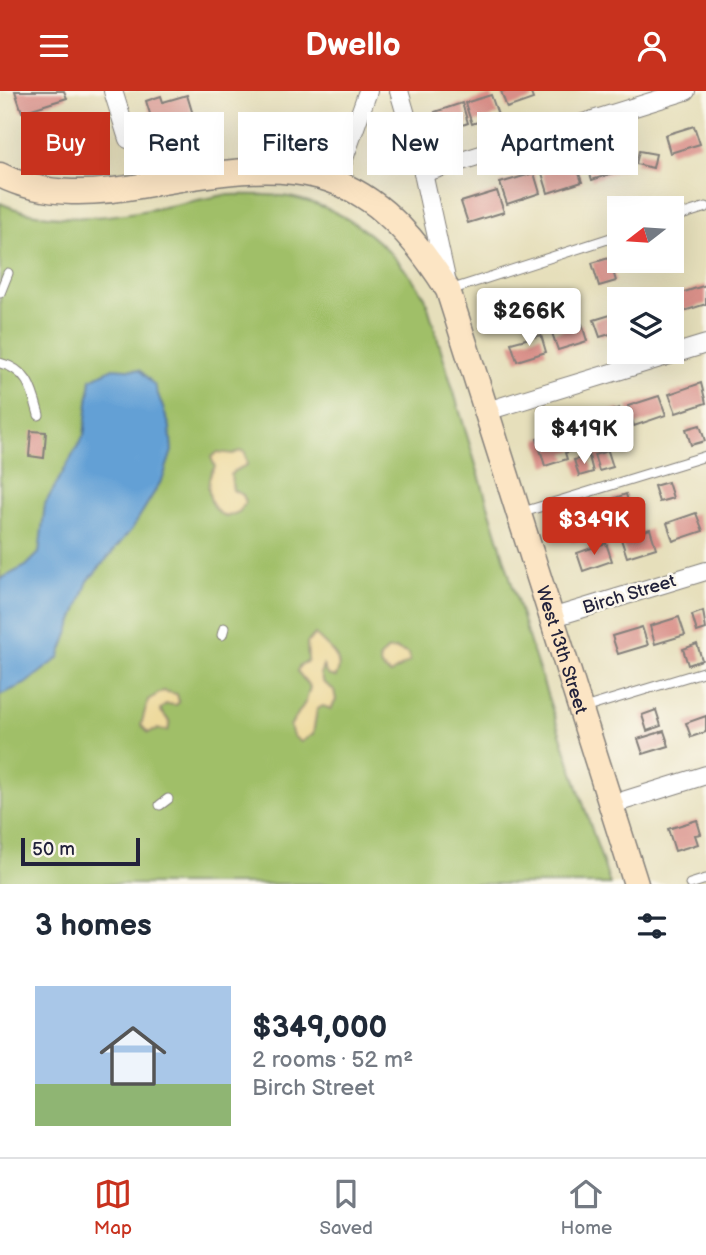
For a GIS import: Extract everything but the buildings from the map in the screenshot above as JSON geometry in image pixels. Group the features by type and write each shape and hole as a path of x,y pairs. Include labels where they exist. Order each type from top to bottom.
{"main road":[{"path":"0,176 57,192 104,193 243,169 289,171 336,181 353,189 396,221 428,258 448,290"},
{"name":"West 13th Street","path":"448,290 636,884"}],"street":[{"path":"113,91 124,126"},
{"path":"336,181 368,91"},
{"name":"West 13th Street","path":"399,91 405,112"},
{"path":"463,160 681,92"},
{"name":"West 13th Street","path":"423,175 448,290"},
{"path":"487,411 706,344"},
{"name":"Birch Street","path":"551,618 706,571"},
{"path":"610,805 706,775"}],"lane":[{"path":"684,214 706,207"},
{"path":"448,290 607,239"},
{"path":"0,293 8,274"},
{"path":"0,363 15,368 25,377 32,387 39,415"},
{"path":"518,514 706,456"},
{"path":"579,709 706,671"},
{"path":"690,884 706,879"}],"green space":[{"path":"224,195 286,196 334,212 370,234 385,248 400,263 425,297 530,643 610,884 0,884 0,203 26,212 82,218 140,211"}],"sand":[{"path":"218,452 233,454 245,452 247,465 231,475 233,490 243,495 246,502 239,512 226,517 215,508 209,495 209,480 215,467 211,457"},
{"path":"315,634 337,657 336,677 327,675 323,666 320,674 323,682 334,690 336,700 331,709 323,706 317,709 313,734 301,742 293,736 290,726 306,701 310,687 297,671 300,665 308,661 307,643"},
{"path":"396,649 409,654 410,661 390,674 381,667 379,659 387,650"},
{"path":"163,691 177,694 179,702 176,705 166,704 160,710 170,722 168,731 158,729 148,733 141,725 148,700"}],"water":[{"path":"113,368 140,370 155,386 170,427 172,451 163,478 132,529 88,581 59,658 25,684 0,695 0,579 26,566 39,553 45,504 84,435 91,379"}]}
